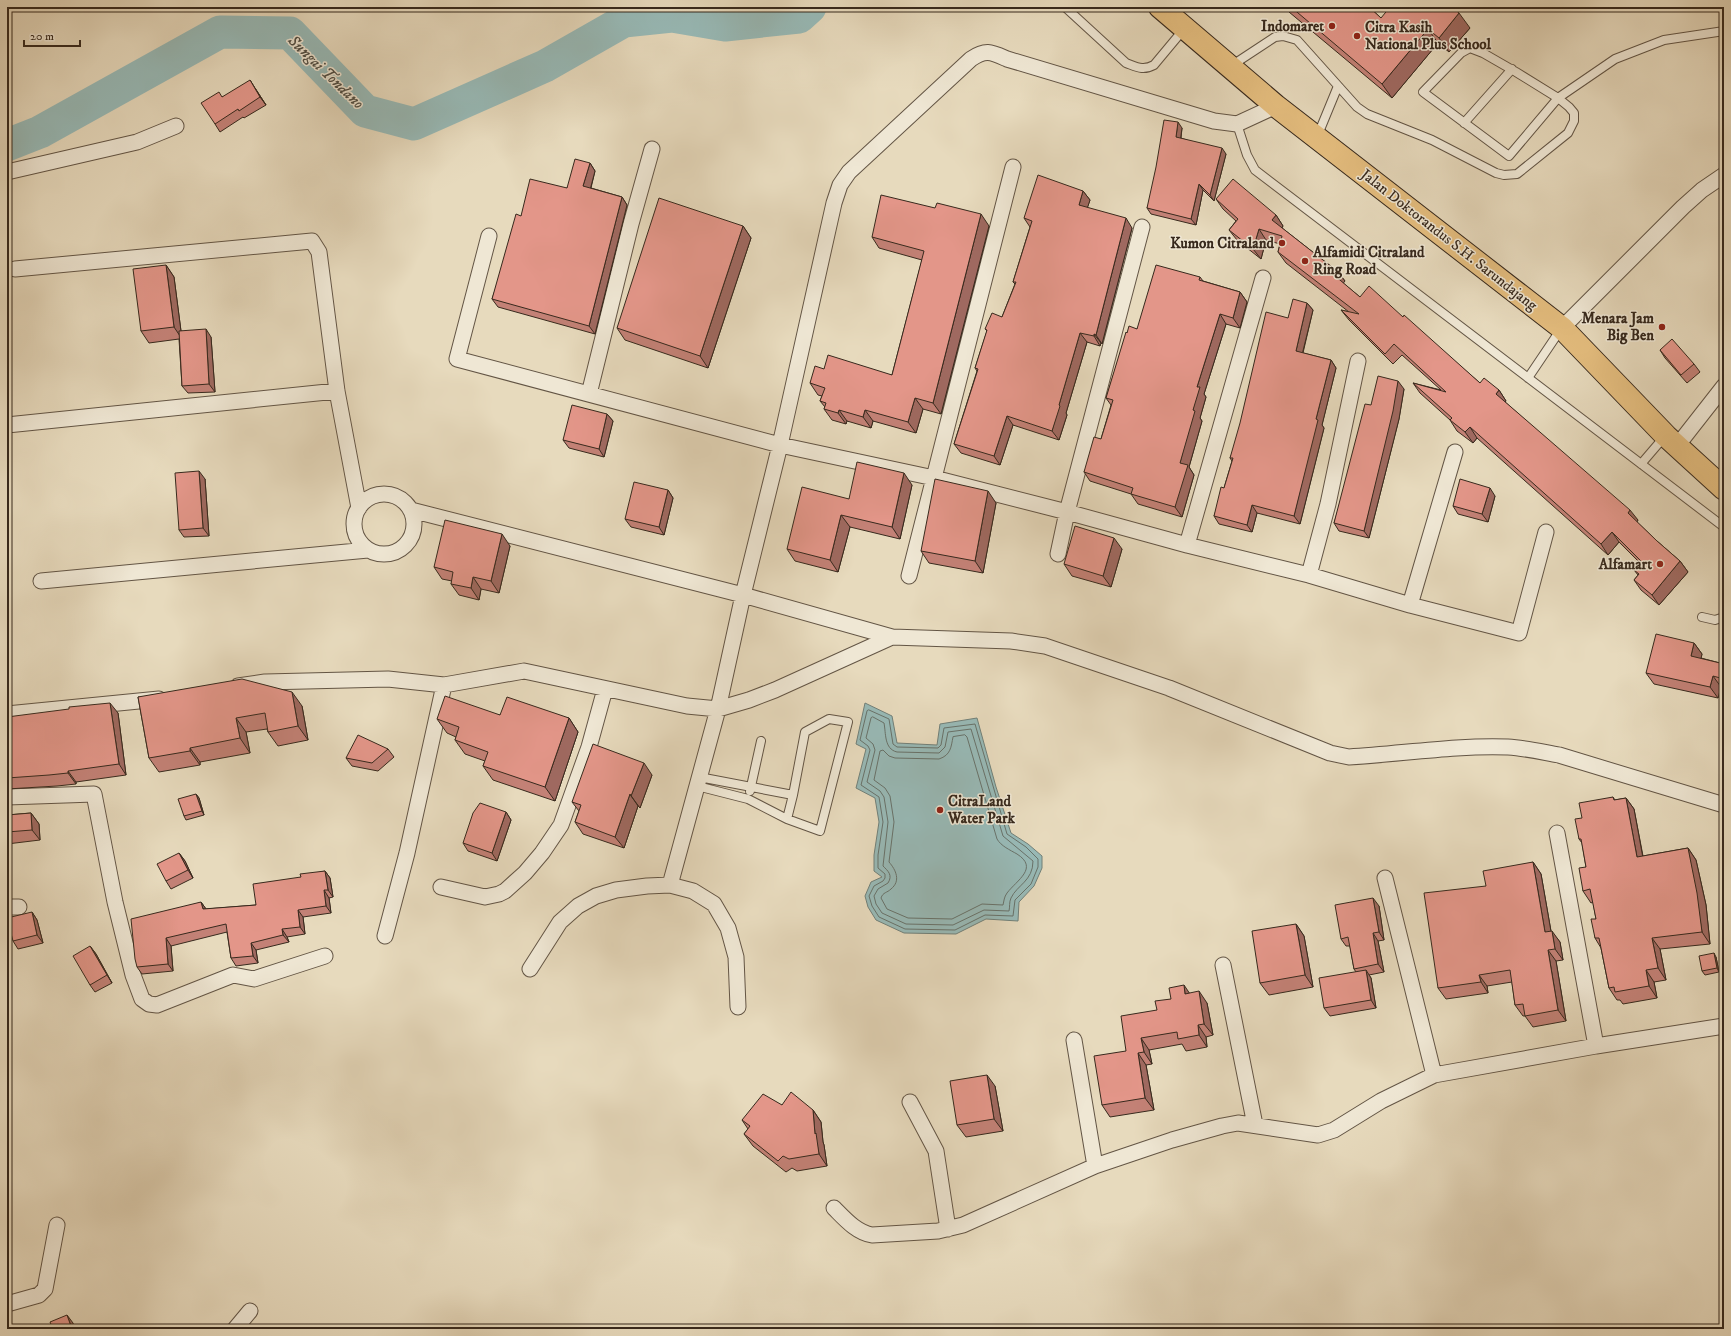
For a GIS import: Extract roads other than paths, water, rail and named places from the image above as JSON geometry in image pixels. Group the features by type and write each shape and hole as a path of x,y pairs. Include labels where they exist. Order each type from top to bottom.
{"highway":[{"name":"Jalan Doktorandus S.H. Sarundajang","path":"1160,7 1276,106 1562,328 1671,441 1724,489"}],"street":[{"path":"670,885 718,709 743,595 780,445 834,203 840,185 849,172 971,59 980,54 990,52 1007,59 1214,121 1237,124 1276,106"},
{"path":"7,172 136,142 176,126"},
{"path":"589,394 631,224 652,149"},
{"path":"909,576 1013,167"},
{"path":"1562,328 1683,207 1702,190 1724,175"},
{"path":"1058,554 1066,512 1109,357 1142,227"},
{"path":"489,236 457,359 780,445 934,478 1066,512 1187,545 1309,575 1410,605 1519,633 1546,532"},
{"path":"15,269 155,257 311,241 314,243 319,252 337,391 358,508"},
{"path":"1187,545 1263,278"},
{"path":"1309,575 1328,504 1358,361"},
{"path":"1671,441 1724,386"},
{"path":"7,425 337,391"},
{"path":"1410,605 1455,452"},
{"path":"386,494 396,496 405,502 411,510 414,523 412,536 399,551 386,555 373,553 359,542 354,531 354,519 358,508 366,500 375,495 386,494"},
{"path":"411,510 743,595 892,637 1011,641 1045,646 1169,688 1330,753 1349,757 1474,747 1509,747 1532,749 1559,755 1724,804"},
{"path":"41,581 368,550"},
{"path":"228,688 265,682 380,679 444,685 524,671 687,706 718,709 749,700 775,690 892,637"},
{"path":"385,936 407,853 444,685"},
{"path":"441,887 485,897 499,894 505,891 525,873 542,853 561,825 589,747 605,689"},
{"path":"7,714 145,702 175,697"},
{"path":"7,797 94,794 112,887 133,975 142,998 149,1004 157,1005 232,975 254,979 325,956"},
{"path":"1557,833 1596,1046"},
{"path":"1385,878 1434,1075"},
{"path":"530,969 560,922 578,906 596,896 616,890 670,885 693,891 714,904 728,928 736,957 738,1007"},
{"path":"1223,965 1256,1125"},
{"path":"834,1208 858,1231 865,1234 872,1235 948,1229 963,1225 1095,1166 1172,1140 1222,1126 1238,1123 1318,1135 1334,1130 1381,1101 1434,1075 1596,1046 1724,1026"},
{"path":"1074,1040 1095,1166"},
{"path":"910,1102 936,1150 948,1229"},
{"path":"7,1304 39,1295 45,1289 57,1225"},
{"path":"235,1329 250,1311"}],"lane":[{"path":"1065,7 1126,63 1139,68 1148,68 1154,65 1184,28"},
{"path":"1230,66 1275,37 1290,37 1297,40 1357,107 1367,114 1417,133 1496,173 1511,175 1521,171 1571,130 1574,121 1574,113 1558,98 1512,69 1470,48 1461,54 1423,92 1508,156 1558,98 1615,59 1664,40 1724,31"},
{"path":"1464,123 1512,69"},
{"path":"1317,138 1338,86"},
{"path":"1237,124 1247,155 1255,170 1724,527"},
{"path":"1528,378 1562,328"},
{"path":"1641,464 1671,441"},
{"path":"1702,618 1715,620 1724,617"},
{"path":"698,781 748,799 787,819 820,831 848,722 829,719 805,732 787,819"},
{"path":"748,799 761,741"},
{"path":"698,781 751,787 793,795"}],"water":[{"name":"CitraLand Water Park","path":"865,703 892,716 897,743 937,745 940,724 977,718 996,787 1011,833 1028,844 1042,856 1042,868 1034,886 1019,902 1018,921 986,919 956,934 904,933 876,920 868,907 865,896 871,882 882,877 874,871 874,855 879,822 875,798 856,788 866,749 856,744"}],"waterway":[{"name":"Sungai Tondano","path":"7,145 40,132 220,32 290,33 365,111 414,124 545,66 624,21 672,16 725,25 799,17 810,7"}],"place":[{"name":"Indomaret","path":"1332,26"},
{"name":"Citra Kasih National Plus School","path":"1357,36"},
{"name":"Kumon Citraland","path":"1282,243"},
{"name":"Alfamidi Citraland Ring Road","path":"1305,261"},
{"name":"Menara Jam Big Ben","path":"1662,327"},
{"name":"Alfamart","path":"1660,564"},
{"name":"CitraLand Water Park","path":"940,810"}]}
